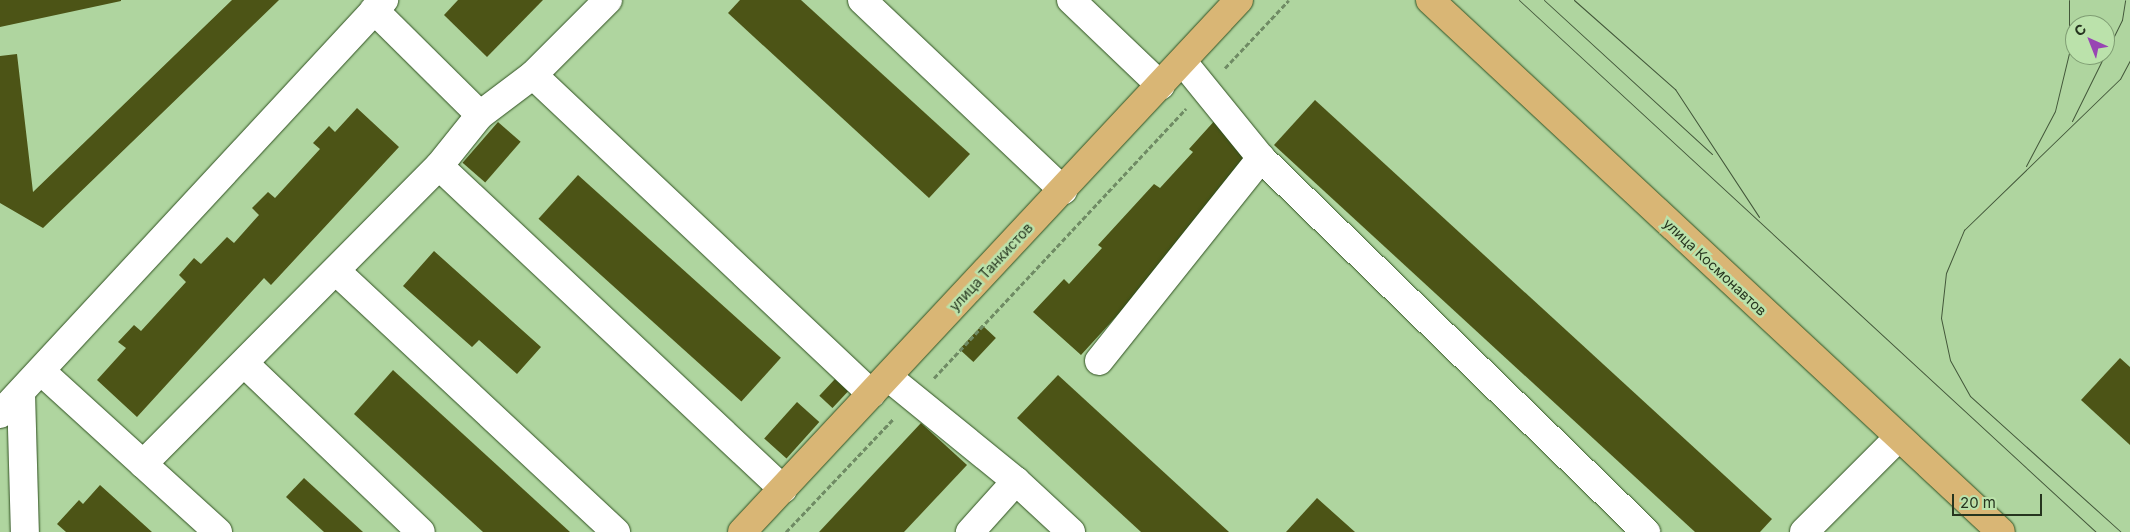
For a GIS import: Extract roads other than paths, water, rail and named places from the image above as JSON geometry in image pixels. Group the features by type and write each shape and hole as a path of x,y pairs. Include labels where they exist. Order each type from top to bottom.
{"main road":[{"name":"улица Танкистов","path":"742,532 1240,0"},
{"name":"улица Космонавтов","path":"1430,0 1898,438 2002,532"}],"lane":[{"path":"143,464 245,364 439,166 480,115 533,75 608,0"},
{"path":"862,0 1063,190"},
{"path":"1071,0 1161,86"},
{"path":"0,414 42,372 379,5 480,115"},
{"path":"1183,62 1261,158 1646,532"},
{"path":"533,75 880,385 913,398 1016,481 1071,532"},
{"path":"1100,361 1261,158"},
{"path":"439,166 782,488"},
{"path":"336,271 616,532"},
{"path":"245,364 421,532"},
{"path":"42,372 218,532"},
{"path":"21,393 25,532"},
{"path":"1804,532 1898,438"},
{"path":"970,532 1016,481"}],"tram line":[{"path":"1519,0 2096,532"},
{"path":"1544,0 1712,154"},
{"path":"1574,0 1675,89 1759,217"},
{"path":"2026,166 2055,111 2069,53 2069,0"},
{"path":"2072,121 2122,20 2125,0"},
{"path":"2121,532 1970,396 1950,360 1941,318 1946,273 1964,230 2120,79 2130,60"}]}
